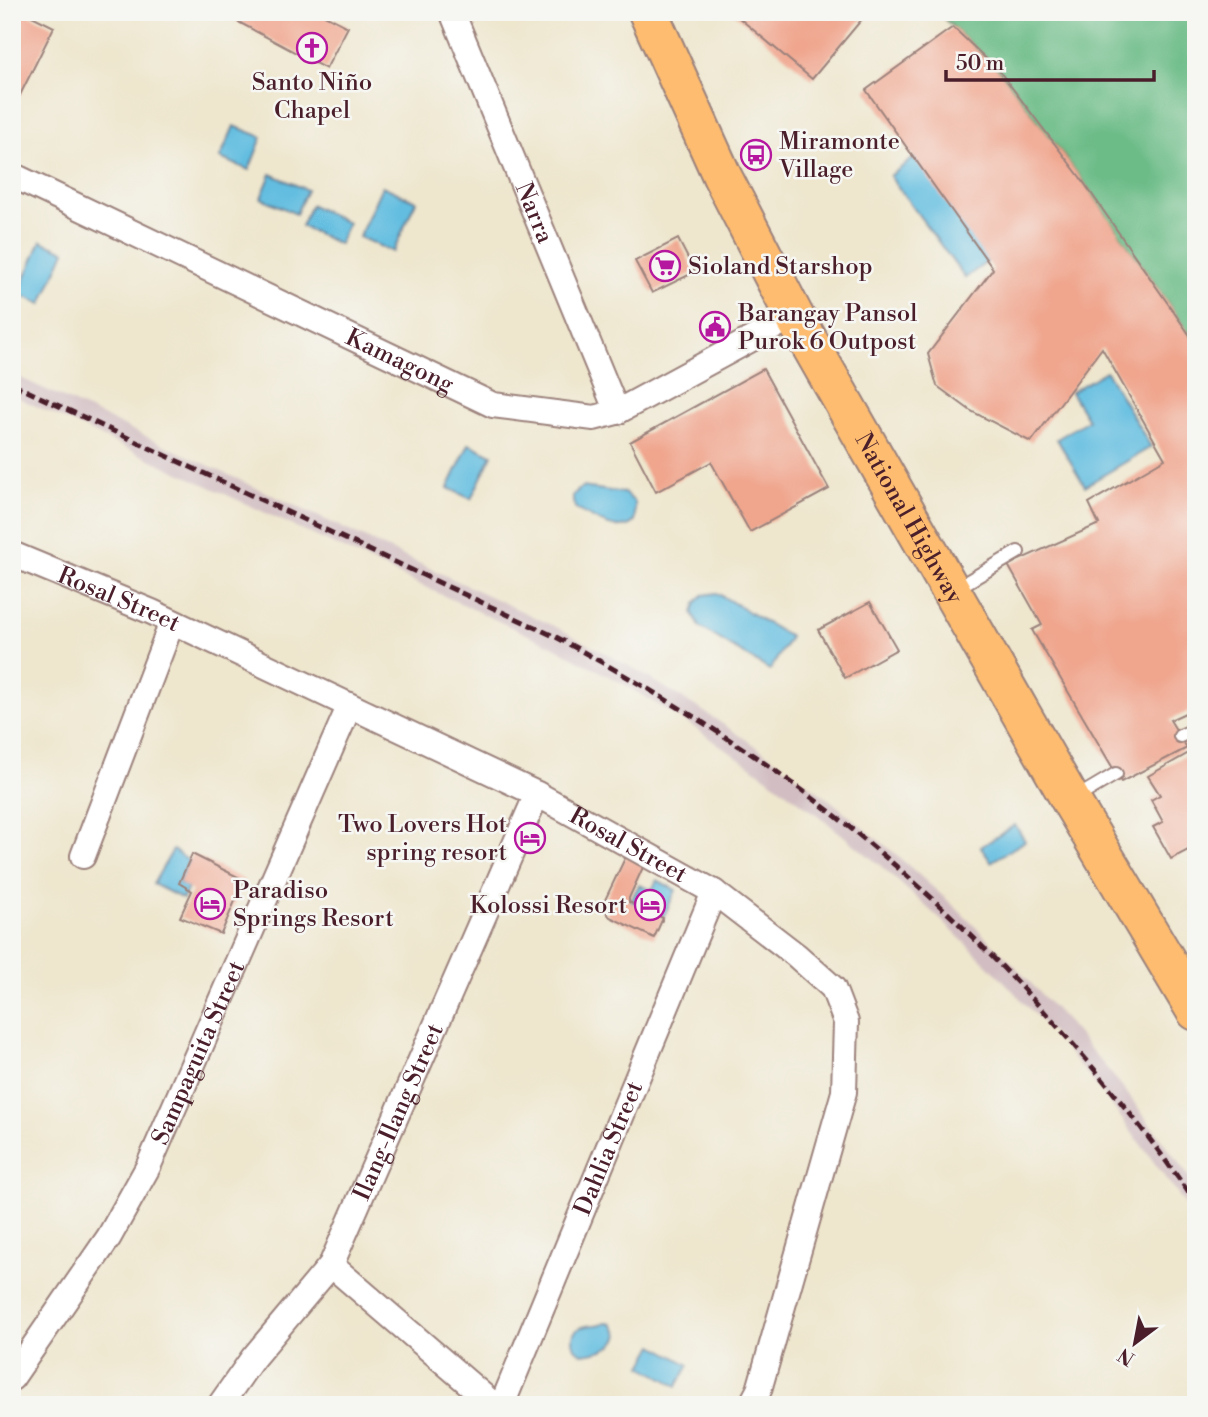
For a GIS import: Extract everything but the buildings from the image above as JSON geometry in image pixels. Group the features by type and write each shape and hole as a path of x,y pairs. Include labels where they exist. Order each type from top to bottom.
{"main road":[{"name":"National Highway","path":"648,12 722,176 794,316 1071,801 1196,1011"}],"street":[{"name":"Narra","path":"452,12 617,412"},
{"name":"Kamagong","path":"12,175 493,405 594,418 617,412 794,316"},
{"name":"Rosal Street","path":"12,554 172,622 537,794 714,892 796,955 833,988 846,1022 844,1092 759,1390 751,1405"},
{"path":"83,856 172,622"},
{"name":"Sampaguita Street","path":"12,1378 109,1237 148,1167 349,707"},
{"name":"Ilang-Ilang Street","path":"220,1405 253,1358 331,1265 537,794"},
{"name":"Dahlia Street","path":"502,1405 714,892"},
{"path":"331,1265 494,1405"}],"lane":[{"path":"951,592 1018,552"},
{"path":"1180,736 1196,729"},
{"path":"1071,801 1116,774"}],"shaded area":[{"path":"12,374 560,629 631,667 766,753 831,801 954,906 1068,1023 1121,1085 1196,1186 1196,1219 1105,1096 1054,1035 999,976 881,866 755,769 622,683 552,646 12,395"}],"green space":[{"path":"937,12 1196,12 1196,344 1080,177 1000,72"}],"water":[{"path":"958,125 1072,199 965,278 890,176"},
{"path":"234,126 262,137 249,170 220,158"},
{"path":"271,174 307,190 296,214 261,198"},
{"path":"382,186 416,201 393,252 359,237"},
{"path":"311,205 348,223 339,244 301,226"},
{"path":"41,241 65,251 42,304 18,294"},
{"path":"1106,371 1151,447 1085,486 1057,439 1088,420 1071,392"},
{"path":"469,444 492,455 471,499 448,488"},
{"path":"582,487 624,493 635,502 635,521 622,527 614,526 576,509 573,495"},
{"path":"717,593 790,637 770,670 700,627 693,613 696,603 703,595"},
{"path":"1015,825 1025,841 991,862 981,847"},
{"path":"173,850 189,861 179,883 188,888 183,899 153,884"},
{"path":"657,880 676,890 664,916 631,901 639,885 652,890"},
{"path":"612,1324 619,1335 613,1344 583,1354 576,1348 573,1340 576,1330"},
{"path":"654,1345 689,1365 677,1386 642,1366"}],"railway":[{"path":"12,384 556,637 660,696 760,760 884,855 998,962 1102,1078 1196,1203"}],"place":[{"name":"Santo Niño Chapel","path":"312,48"},
{"name":"Miramonte Village","path":"756,155"},
{"name":"Sioland Starshop","path":"665,266"},
{"name":"Barangay Pansol Purok 6 Outpost","path":"715,327"},
{"name":"Two Lovers Hot spring resort","path":"530,838"},
{"name":"Paradiso Springs Resort","path":"210,904"},
{"name":"Kolossi Resort","path":"650,905"}]}
